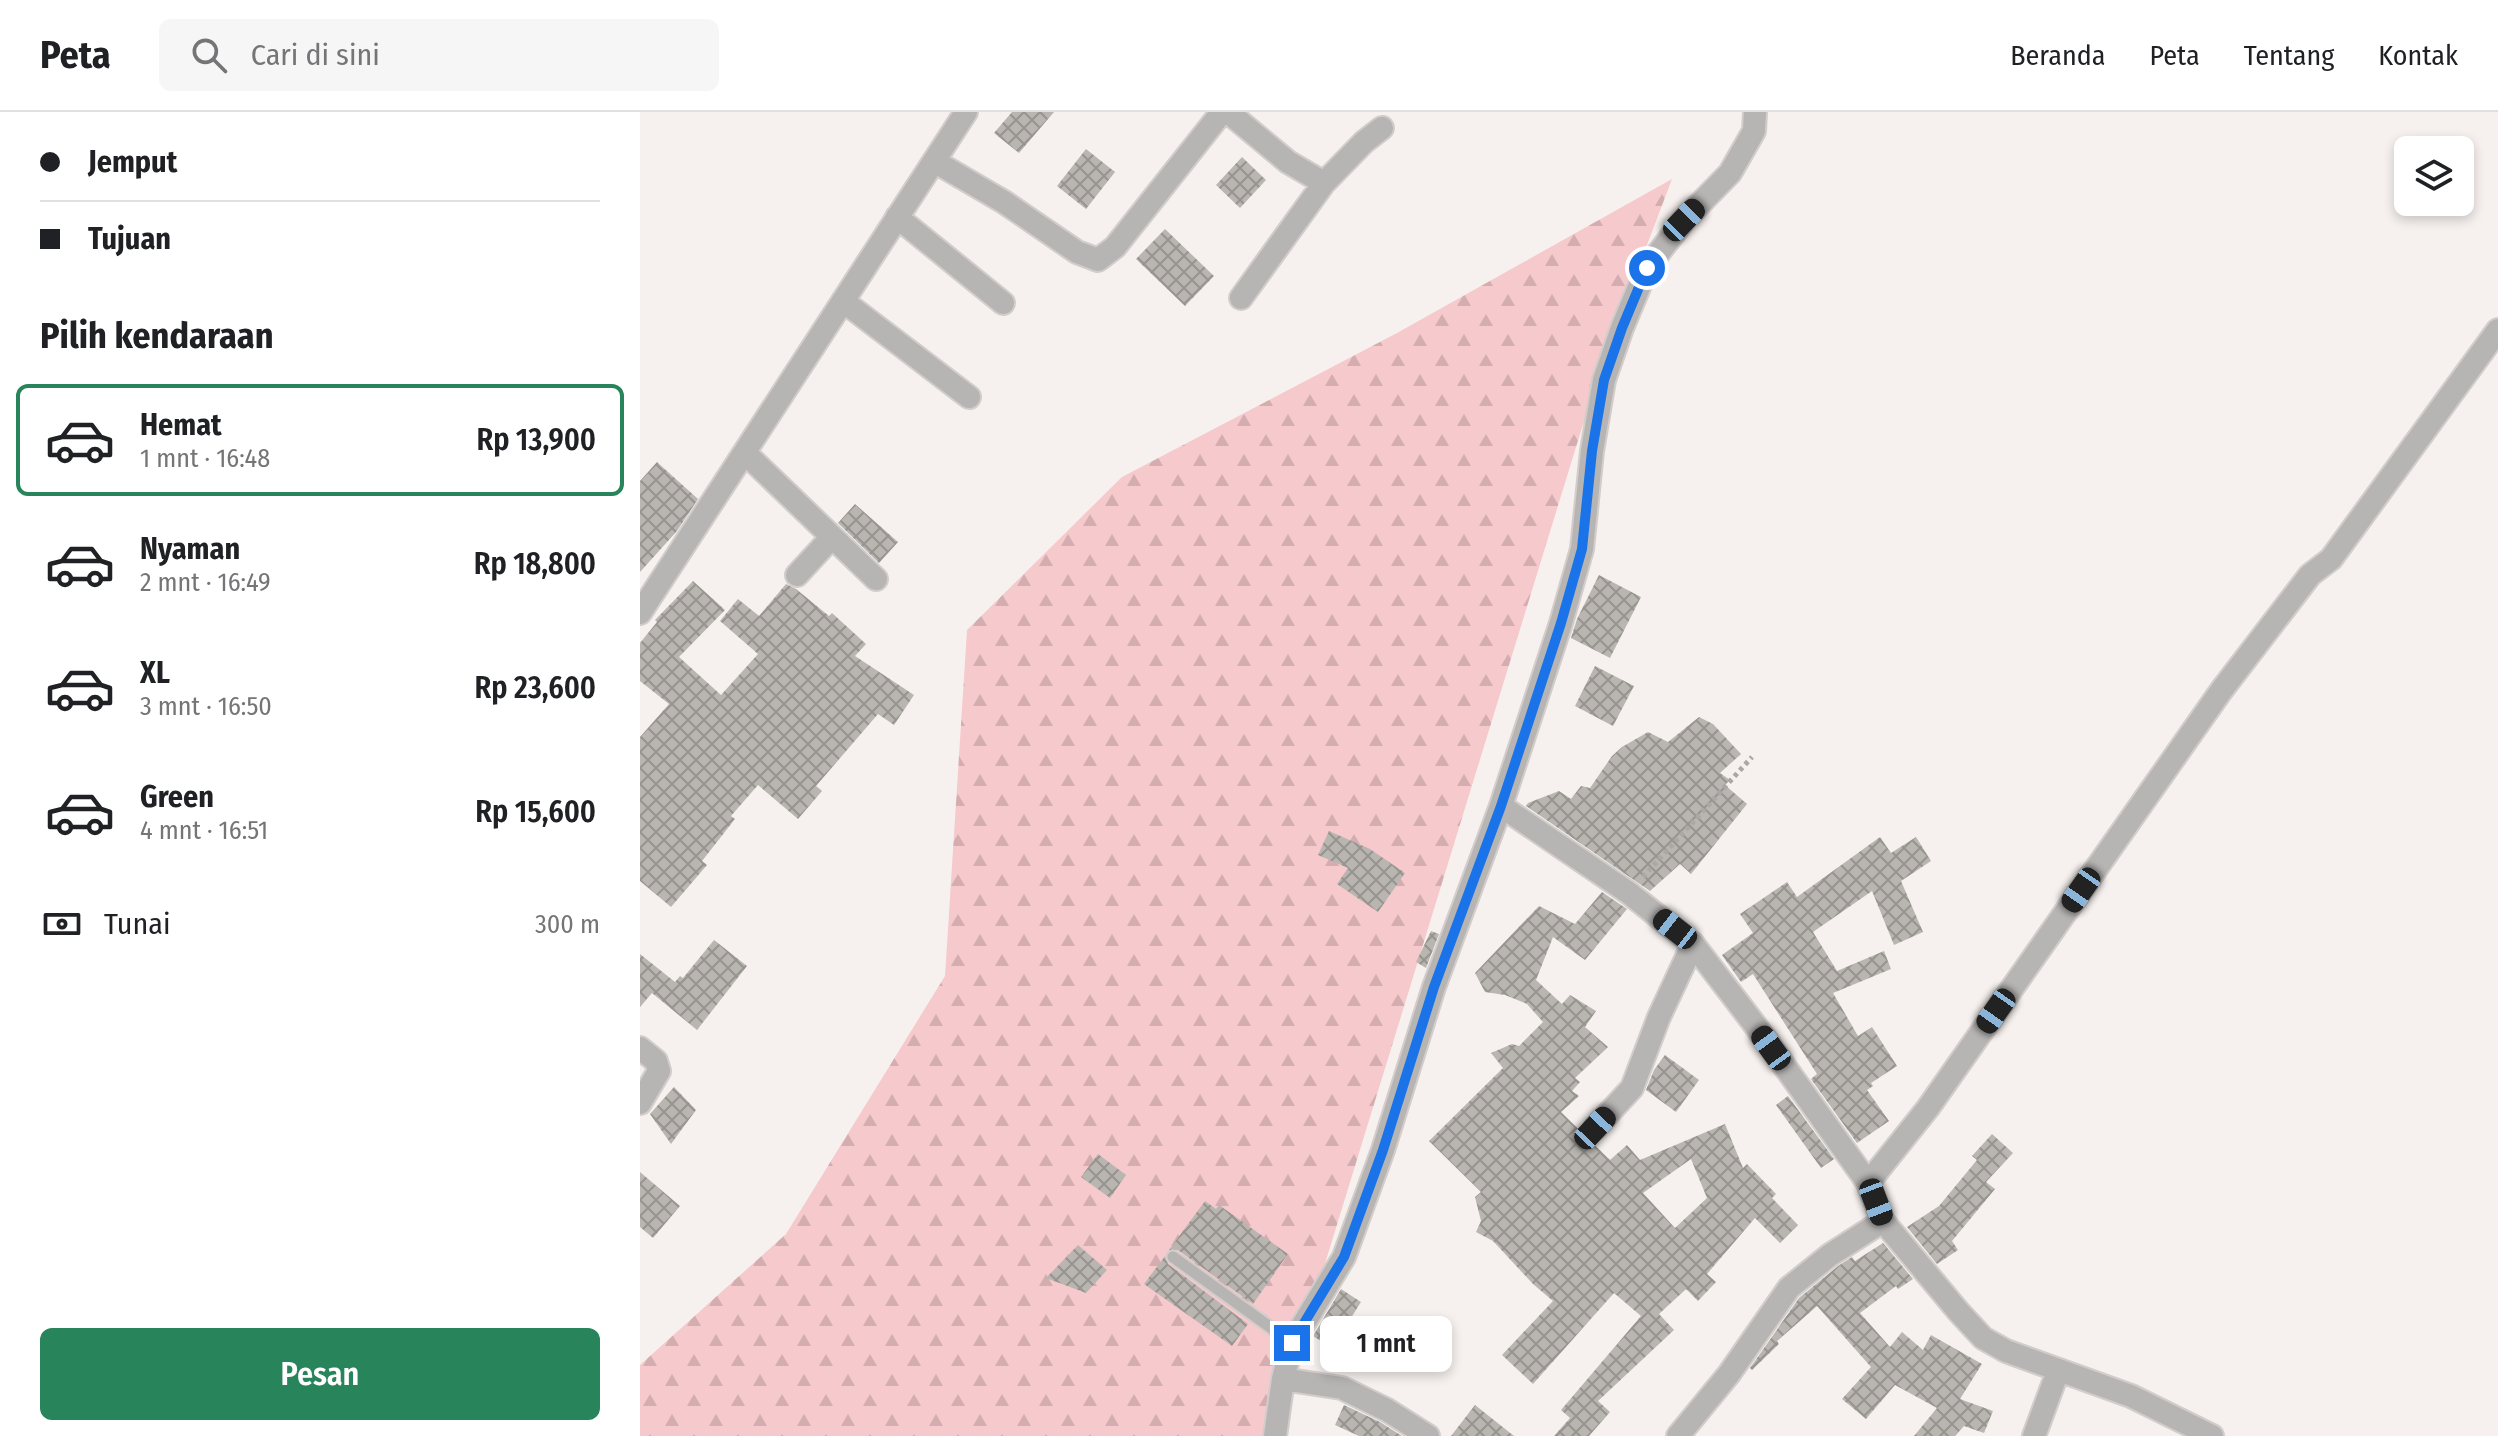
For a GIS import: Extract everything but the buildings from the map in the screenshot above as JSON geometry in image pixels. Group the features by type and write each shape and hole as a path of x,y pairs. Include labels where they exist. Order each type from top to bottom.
{"street":[{"path":"640,613 966,112"},
{"path":"934,161 1004,202 1077,252 1098,260 1115,247 1225,112 1288,162 1324,183"},
{"path":"1275,1436 1292,1343 1344,1257 1383,1150 1434,987 1501,806 1561,623 1582,549 1601,394 1622,328 1647,268 1684,220 1730,173 1754,131 1755,112"},
{"path":"1241,298 1324,183 1382,128"},
{"path":"897,217 1003,303"},
{"path":"843,301 969,397"},
{"path":"1868,1183 1928,1108 2221,691 2310,575 2331,559 2498,330"},
{"path":"745,453 876,579"},
{"path":"797,575 832,537"},
{"path":"1501,806 1629,893 1693,944 1868,1183 1883,1221 1983,1338 2006,1351 2131,1396 2212,1436"},
{"path":"1595,1128 1632,1088 1659,1017 1693,944"},
{"path":"640,1048 656,1061 659,1071 640,1103"},
{"path":"1678,1436 1729,1374 1789,1288 1830,1255 1883,1221"},
{"path":"2034,1436 2058,1371"},
{"path":"1283,1379 1342,1388 1365,1397 1428,1436"}],"lane":[{"path":"1173,1257 1292,1343"}],"path":[{"path":"1629,893 1752,757"}],"green space":[{"path":"1672,179 1600,369 1272,1436 640,1436 640,1365 786,1234 945,976 967,630 1122,477 1397,333"}],"route":[{"path":"1292,1343 1344,1257 1383,1150 1434,987 1501,806 1582,549 1592,451 1604,380 1647,268"}]}
